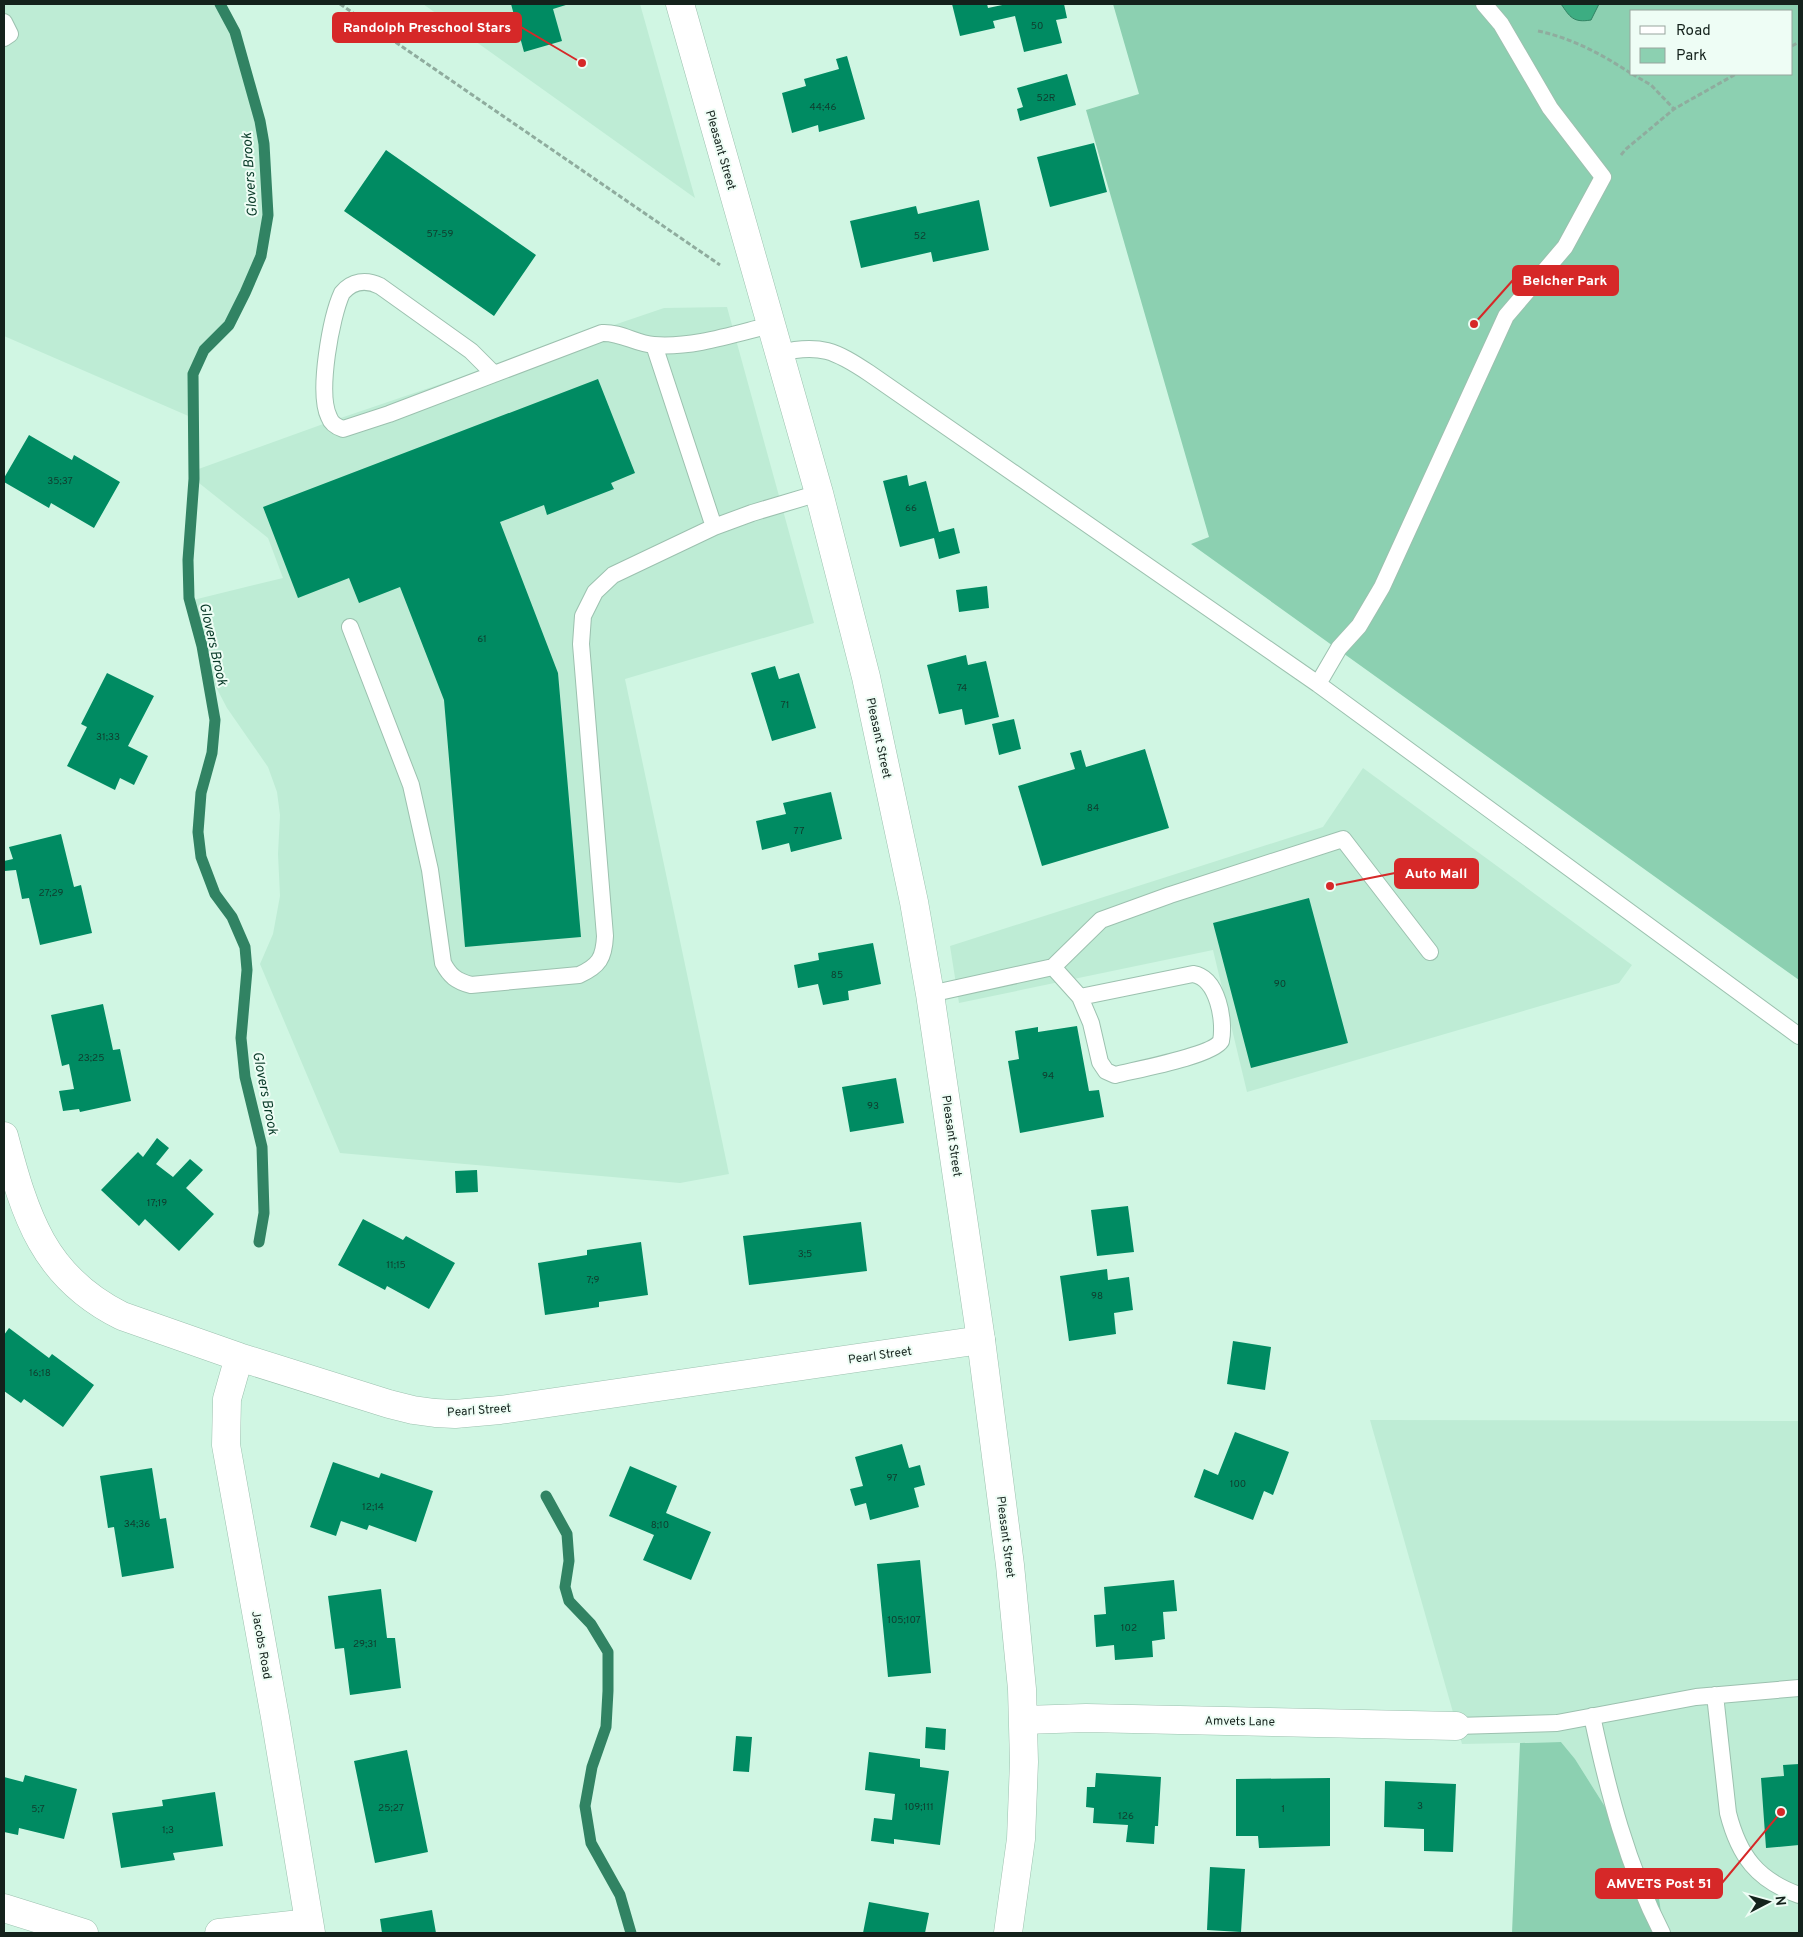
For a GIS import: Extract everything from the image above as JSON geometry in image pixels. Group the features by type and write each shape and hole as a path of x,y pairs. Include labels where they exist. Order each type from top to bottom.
{"street":[{"name":"Pleasant Street","path":"680,4 819,493 868,686 914,902 930,994 981,1340 1010,1565 1020,1662 1024,1720 1024,1762 1020,1839 1008,1933"},
{"name":"Pearl Street","path":"4,1136 19,1190 35,1229 59,1267 89,1297 122,1316 239,1357 413,1410 455,1414 500,1410 981,1340"},
{"name":"Jacobs Road","path":"239,1357 227,1399 226,1445 275,1716 310,1928"},
{"name":"Amvets Lane","path":"1024,1720 1095,1718 1456,1726"},
{"path":"4,1908 84,1933"},
{"path":"219,1933 310,1928"}],"lane":[{"path":"1318,684 1339,648 1359,626 1382,588 1506,316 1565,246 1603,178 1550,108 1500,24 1484,4"},
{"path":"4,22 10,34 4,38"},
{"path":"494,374 471,351 380,286 369,282 357,282 346,288 340,298 327,356 325,396 327,414 334,424 343,429 389,414 602,333 610,332 654,346 684,344 772,324"},
{"path":"654,346 714,527"},
{"path":"779,353 799,349 818,349 843,356 1318,684 1799,1036"},
{"path":"350,627 411,785 430,870 443,963 449,974 459,982 471,985 579,975 590,970 600,961 604,950 605,936 581,644 583,616 594,592 613,575 714,527 752,513 819,493"},
{"path":"930,994 1053,967 1101,920 1170,895 1343,839 1430,952"},
{"path":"1053,967 1080,997 1091,1023 1102,1067 1114,1075 1173,1061 1212,1048 1221,1041 1222,1023 1220,1009 1207,980 1199,975 1193,974 1080,997"},
{"path":"1456,1726 1538,1725 1715,1695 1799,1688"},
{"path":"1715,1695 1728,1813 1733,1831 1748,1862 1762,1876 1778,1887 1799,1895"},
{"path":"1592,1716 1605,1779 1617,1822 1652,1913 1662,1933"}],"path":[{"path":"340,4 723,267"},
{"path":"1500,24 1557,35 1604,56 1630,73"},
{"path":"1634,75 1650,85 1674,109"},
{"path":"1603,178 1626,149 1674,109 1734,75"}],"shaded area":[{"path":"4,4 220,4 235,32 264,144 268,215 261,256 245,293 229,325 204,350 193,374 193,418 4,336"},
{"path":"423,4 640,4 695,198 590,123"},
{"path":"1561,4 1599,4 1591,20 1580,21 1573,18"},
{"path":"727,307 814,623 625,679 729,1174 680,1183 340,1153 260,964 273,934 280,896 278,854 280,815 277,792 268,767 227,708 205,666 202,646 189,601 283,578 268,538 194,479 193,471 326,423 664,308"},
{"path":"1363,768 1632,965 1619,983 1247,1092 1213,950 959,1003 950,946 1323,827"},
{"path":"1370,1420 1799,1421 1799,1933 1664,1933 1658,1891 1575,1759 1561,1742 1462,1744"}],"green space":[{"path":"1113,4 1799,4 1799,980 1191,544 1209,537 1086,110 1139,94"},
{"path":"1561,1742 1575,1759 1658,1891 1664,1933 1512,1933 1520,1743"}],"building":[{"path":"511,4 569,4 553,9 562,41 524,52"},
{"path":"952,4 987,4 988,8 1007,4 1064,4 1067,18 1056,20 1062,43 1024,52 1015,16 993,21 995,28 960,36"},
{"path":"847,56 865,119 819,132 818,125 792,133 782,93 806,86 804,79 839,69 836,59"},
{"path":"1067,74 1076,105 1020,121 1017,109 1023,107 1017,88"},
{"path":"1094,143 1107,192 1050,207 1037,157"},
{"path":"386,150 536,255 494,316 344,211"},
{"path":"979,200 989,250 933,262 931,252 861,268 850,221 916,206 918,214"},
{"path":"598,379 635,473 611,483 614,489 547,515 544,505 500,522 558,673 581,937 465,947 444,700 400,587 359,603 349,578 298,598 263,507"},
{"path":"29,435 72,460 74,455 120,482 94,528 51,503 49,508 4,482 4,478"},
{"path":"907,475 909,486 926,481 939,532 954,528 960,553 939,559 934,538 900,547 883,481"},
{"path":"987,586 989,608 959,612 956,590"},
{"path":"966,655 968,665 986,661 999,717 965,725 962,709 939,714 927,665"},
{"path":"775,666 779,679 799,673 816,728 772,741 751,673"},
{"path":"107,673 154,696 128,746 148,756 134,785 120,778 115,790 67,766 87,727 81,724"},
{"path":"1014,719 1021,749 999,755 992,724"},
{"path":"1145,749 1169,828 1042,866 1018,786 1075,769 1070,753 1081,750 1086,767"},
{"path":"831,792 842,839 791,852 789,843 762,850 756,821 786,814 783,803"},
{"path":"61,834 74,887 81,885 92,933 40,945 29,898 22,899 16,870 4,871 4,861 13,859 9,847"},
{"path":"1309,898 1348,1043 1251,1068 1213,923"},
{"path":"873,943 881,984 848,991 849,1000 823,1005 818,984 798,988 794,965 819,960 818,953"},
{"path":"103,1004 113,1050 120,1049 131,1101 80,1112 79,1109 63,1111 59,1091 74,1089 69,1064 62,1066 51,1015"},
{"path":"1077,1026 1089,1091 1099,1090 1104,1117 1020,1133 1008,1061 1019,1059 1015,1031 1038,1027 1038,1032"},
{"path":"896,1078 904,1123 850,1132 842,1087"},
{"path":"157,1138 169,1148 156,1164 173,1177 190,1159 203,1170 186,1188 214,1214 179,1251 145,1219 139,1226 101,1190 138,1152 143,1157"},
{"path":"477,1170 478,1192 456,1193 455,1171"},
{"path":"1128,1206 1134,1252 1097,1256 1091,1210"},
{"path":"363,1219 403,1240 406,1236 455,1263 429,1309 387,1286 385,1290 338,1265"},
{"path":"861,1222 867,1271 749,1285 743,1236"},
{"path":"641,1242 648,1295 599,1302 599,1307 545,1315 538,1263 587,1255 587,1250"},
{"path":"1107,1269 1108,1280 1129,1277 1133,1310 1114,1313 1116,1334 1069,1341 1060,1276"},
{"path":"9,1328 49,1358 52,1354 94,1385 63,1427 24,1399 21,1403 4,1391 4,1335"},
{"path":"1233,1341 1271,1347 1265,1390 1227,1384"},
{"path":"1235,1432 1289,1452 1273,1495 1264,1491 1253,1520 1194,1497 1204,1469 1218,1475"},
{"path":"902,1444 909,1468 920,1465 925,1485 914,1488 919,1507 870,1520 866,1503 855,1506 850,1489 863,1486 855,1457"},
{"path":"333,1462 379,1478 381,1473 433,1491 416,1542 369,1525 367,1530 341,1521 336,1536 310,1527"},
{"path":"630,1466 677,1486 666,1513 711,1532 691,1580 643,1560 654,1535 609,1516"},
{"path":"152,1468 160,1519 166,1518 174,1568 122,1577 114,1527 108,1528 100,1476"},
{"path":"920,1560 931,1673 888,1677 877,1564"},
{"path":"1174,1580 1177,1611 1163,1612 1165,1639 1152,1641 1153,1657 1115,1660 1114,1645 1096,1647 1094,1615 1106,1614 1104,1587"},
{"path":"381,1589 387,1638 395,1638 401,1688 350,1695 344,1648 335,1649 328,1596"},
{"path":"926,1727 946,1729 945,1750 925,1748"},
{"path":"736,1736 752,1737 749,1772 733,1771"},
{"path":"407,1750 428,1852 375,1863 354,1761"},
{"path":"869,1752 920,1759 920,1767 949,1771 940,1845 894,1839 894,1844 871,1841 874,1818 892,1820 895,1794 865,1790"},
{"path":"1799,1764 1799,1845 1766,1848 1761,1778 1784,1776 1783,1765"},
{"path":"1096,1773 1161,1777 1158,1826 1155,1826 1154,1844 1126,1842 1128,1825 1093,1823 1094,1808 1086,1807 1087,1787 1095,1787"},
{"path":"25,1775 77,1789 64,1839 19,1828 18,1835 4,1832 4,1777 23,1782"},
{"path":"1330,1778 1330,1846 1259,1848 1258,1836 1236,1836 1236,1779"},
{"path":"1385,1781 1456,1784 1453,1852 1424,1851 1424,1829 1384,1827"},
{"path":"215,1792 223,1846 173,1853 175,1860 121,1868 112,1813 163,1806 162,1800"},
{"path":"1210,1867 1245,1869 1241,1932 1207,1930"},
{"path":"869,1902 929,1913 925,1933 863,1933"},
{"path":"432,1910 436,1933 382,1933 380,1919"}],"waterway":[{"name":"Glovers Brook","path":"220,4 235,32 260,121 264,144 268,215 261,256 245,293 229,325 204,350 193,374 194,479 188,560 189,598 202,646 215,720 212,753 201,793 198,832 201,857 215,894 232,917 245,947 247,970 241,1038 245,1077 262,1147 264,1213 259,1242"},
{"name":"Glovers Brook","path":"546,1496 567,1534 569,1561 565,1587 569,1601 591,1624 608,1652 606,1727 592,1767 585,1806 591,1843 620,1895 631,1933"}],"place":[{"name":"Randolph Preschool Stars","path":"582,63"},
{"name":"Belcher Park","path":"1474,324"},
{"name":"Auto Mall","path":"1330,886"},
{"name":"AMVETS Post 51","path":"1781,1812"}]}
